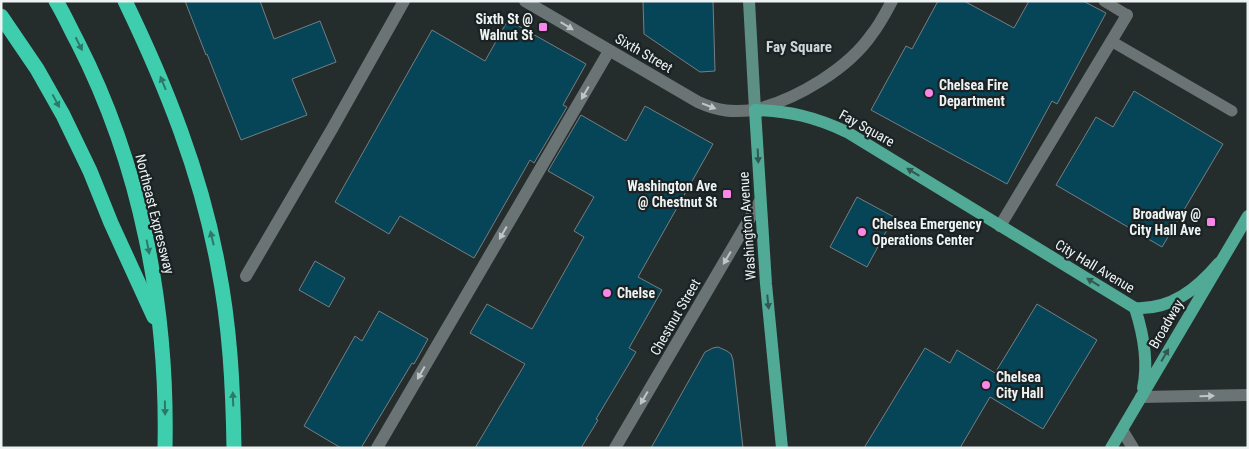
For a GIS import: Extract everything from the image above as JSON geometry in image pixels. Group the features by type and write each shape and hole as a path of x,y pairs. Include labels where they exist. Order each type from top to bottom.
{"highway":[{"name":"Northeast Expressway","path":"56,1 85,56 101,92 137,198 155,282 161,330 166,448"},
{"path":"125,1 174,110 194,171 213,240 226,317 231,370 234,448"},
{"path":"1,16 38,69 63,115 90,172 110,223 161,330"}],"main road":[{"name":"Washington Avenue","path":"749,1 766,284 782,448"},
{"name":"Fay Square","path":"755,110 793,113 831,125 847,132 955,197"},
{"name":"City Hall Avenue","path":"955,197 1134,308 1158,306 1174,300 1204,280 1219,263"},
{"name":"Broadway","path":"1111,448 1248,216"},
{"path":"1134,308 1145,350 1145,373 1141,397"}],"street":[{"path":"246,276 332,130 404,1"},
{"name":"Sixth Street","path":"525,1 698,102 723,110 755,110"},
{"path":"755,110 772,105 811,87 847,62 872,35 892,1"},
{"path":"1000,226 1126,14"},
{"path":"377,448 609,51"},
{"name":"Chestnut Street","path":"615,448 760,201"},
{"path":"1141,397 1248,395"},
{"path":"1122,430 1133,448"}],"lane":[{"path":"1104,1 1126,14"},
{"path":"1111,41 1232,111"}],"building":[{"path":"185,1 260,1 274,39 320,21 336,62 292,79 307,115 241,140"},
{"path":"643,1 713,1 715,71 700,72 644,34"},
{"name":"Chelsea Fire Department","path":"938,1 964,1 1014,28 1029,1 1083,1 1106,13 1057,104 1052,101 1007,184 871,110 906,46 912,49"},
{"path":"508,20 586,64 563,105 567,107 534,163 530,160 474,258 400,216 389,234 335,202 432,30 485,61"},
{"path":"1134,91 1223,144 1162,247 1056,185 1096,117 1113,127"},
{"path":"645,106 713,144 638,277 662,290 629,348 636,352 581,448 475,448 525,364 470,333 487,304 532,329 584,237 574,231 594,197 548,171 581,115 626,141"},
{"name":"Chelsea Emergency Operations Center","path":"857,197 894,217 867,267 830,247"},
{"path":"315,261 345,278 329,307 299,290"},
{"name":"Chelsea City Hall","path":"1037,304 1097,340 1043,429 990,397 960,448 864,448 925,348 950,363 957,350 995,373"},
{"path":"379,311 428,339 361,448 341,448 304,426 355,336 362,341"},
{"path":"718,347 731,354 733,360 743,448 651,448 705,352"}],"place":[{"name":"Sixth St @ Walnut St","path":"543,27"},
{"name":"Chelsea Fire Department","path":"929,93"},
{"name":"Washington Ave @ Chestnut St","path":"727,194"},
{"name":"Broadway @ City Hall Ave","path":"1211,222"},
{"name":"Chelsea Emergency Operations Center","path":"862,232"},
{"name":"Chelse","path":"607,293"},
{"name":"Chelsea City Hall","path":"986,385"}],"district":[{"name":"Fay Square","path":"799,47"}]}
